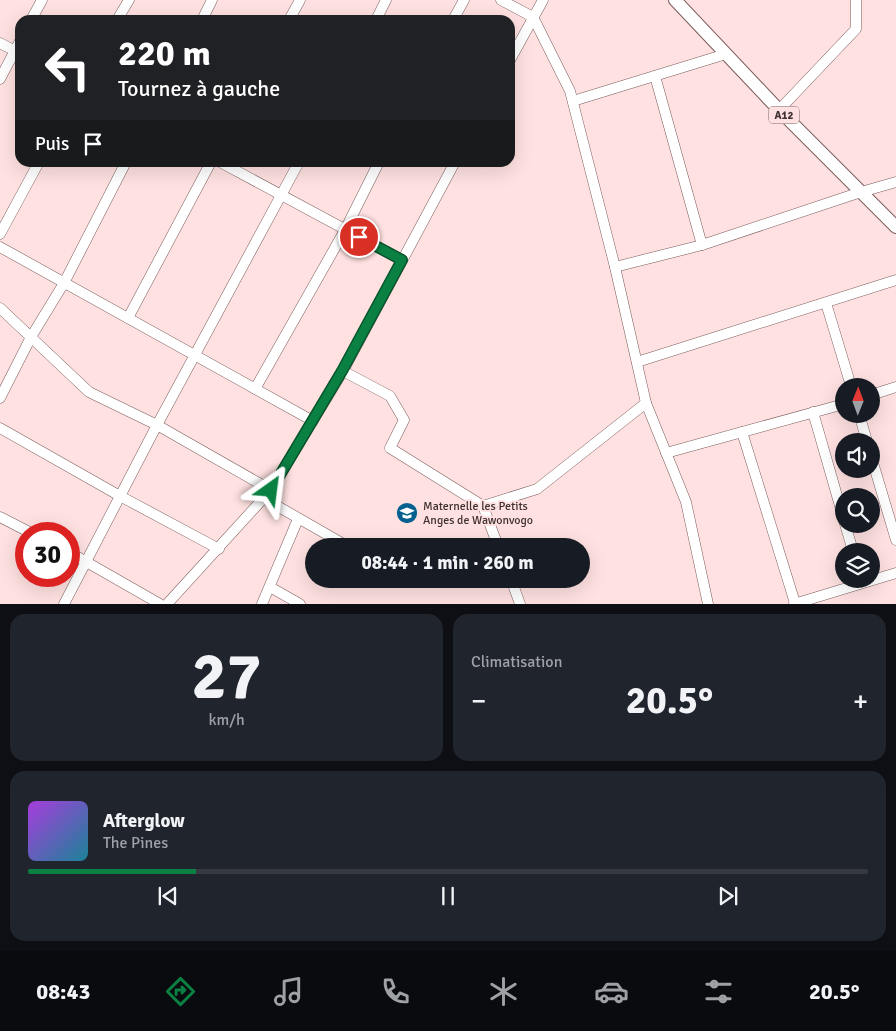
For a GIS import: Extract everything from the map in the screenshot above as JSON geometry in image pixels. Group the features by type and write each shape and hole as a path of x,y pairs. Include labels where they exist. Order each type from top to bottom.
{"main road":[{"name":"A12","path":"675,0 779,110 896,227"}],"street":[{"path":"34,15 42,0"},
{"path":"120,15 128,0"},
{"path":"204,15 212,0"},
{"path":"292,15 300,0"},
{"path":"378,15 386,0"},
{"path":"456,15 464,0"},
{"path":"501,0 533,17 570,91 616,267 646,402 686,502 708,604"},
{"path":"515,51 543,0"},
{"path":"779,110 856,30 856,0"},
{"path":"0,43 15,51"},
{"path":"573,101 726,54"},
{"path":"0,79 15,55"},
{"path":"655,76 702,245"},
{"path":"0,234 36,167"},
{"path":"0,398 31,337 64,283 123,167"},
{"path":"128,318 208,167"},
{"path":"229,167 402,260"},
{"path":"64,604 156,425 196,356 296,167"},
{"path":"255,389 345,230 376,167"},
{"path":"167,604 271,490 342,371 452,167"},
{"path":"616,267 702,245 896,182"},
{"path":"0,247 312,421"},
{"path":"637,362 896,280"},
{"path":"826,303 849,378"},
{"path":"0,308 89,392 156,425 271,490"},
{"path":"342,371 390,396 404,420 390,448 483,506 495,538"},
{"path":"880,392 896,388"},
{"path":"483,506 537,489 646,402"},
{"path":"666,453 835,406"},
{"path":"813,412 835,489"},
{"path":"0,428 219,549"},
{"path":"742,432 795,603 840,588"},
{"path":"878,478 896,540"},
{"path":"264,499 333,538"},
{"path":"0,517 15,525"},
{"path":"262,604 298,518"},
{"path":"80,557 160,604"},
{"path":"880,577 896,573"},
{"path":"270,588 300,604"},
{"path":"514,588 520,604"}],"place":[{"name":"Maternelle les Petits Anges de Wawonvogo","path":"407,513"}],"route":[{"path":"271,490 342,371 402,260 359,237"}]}
